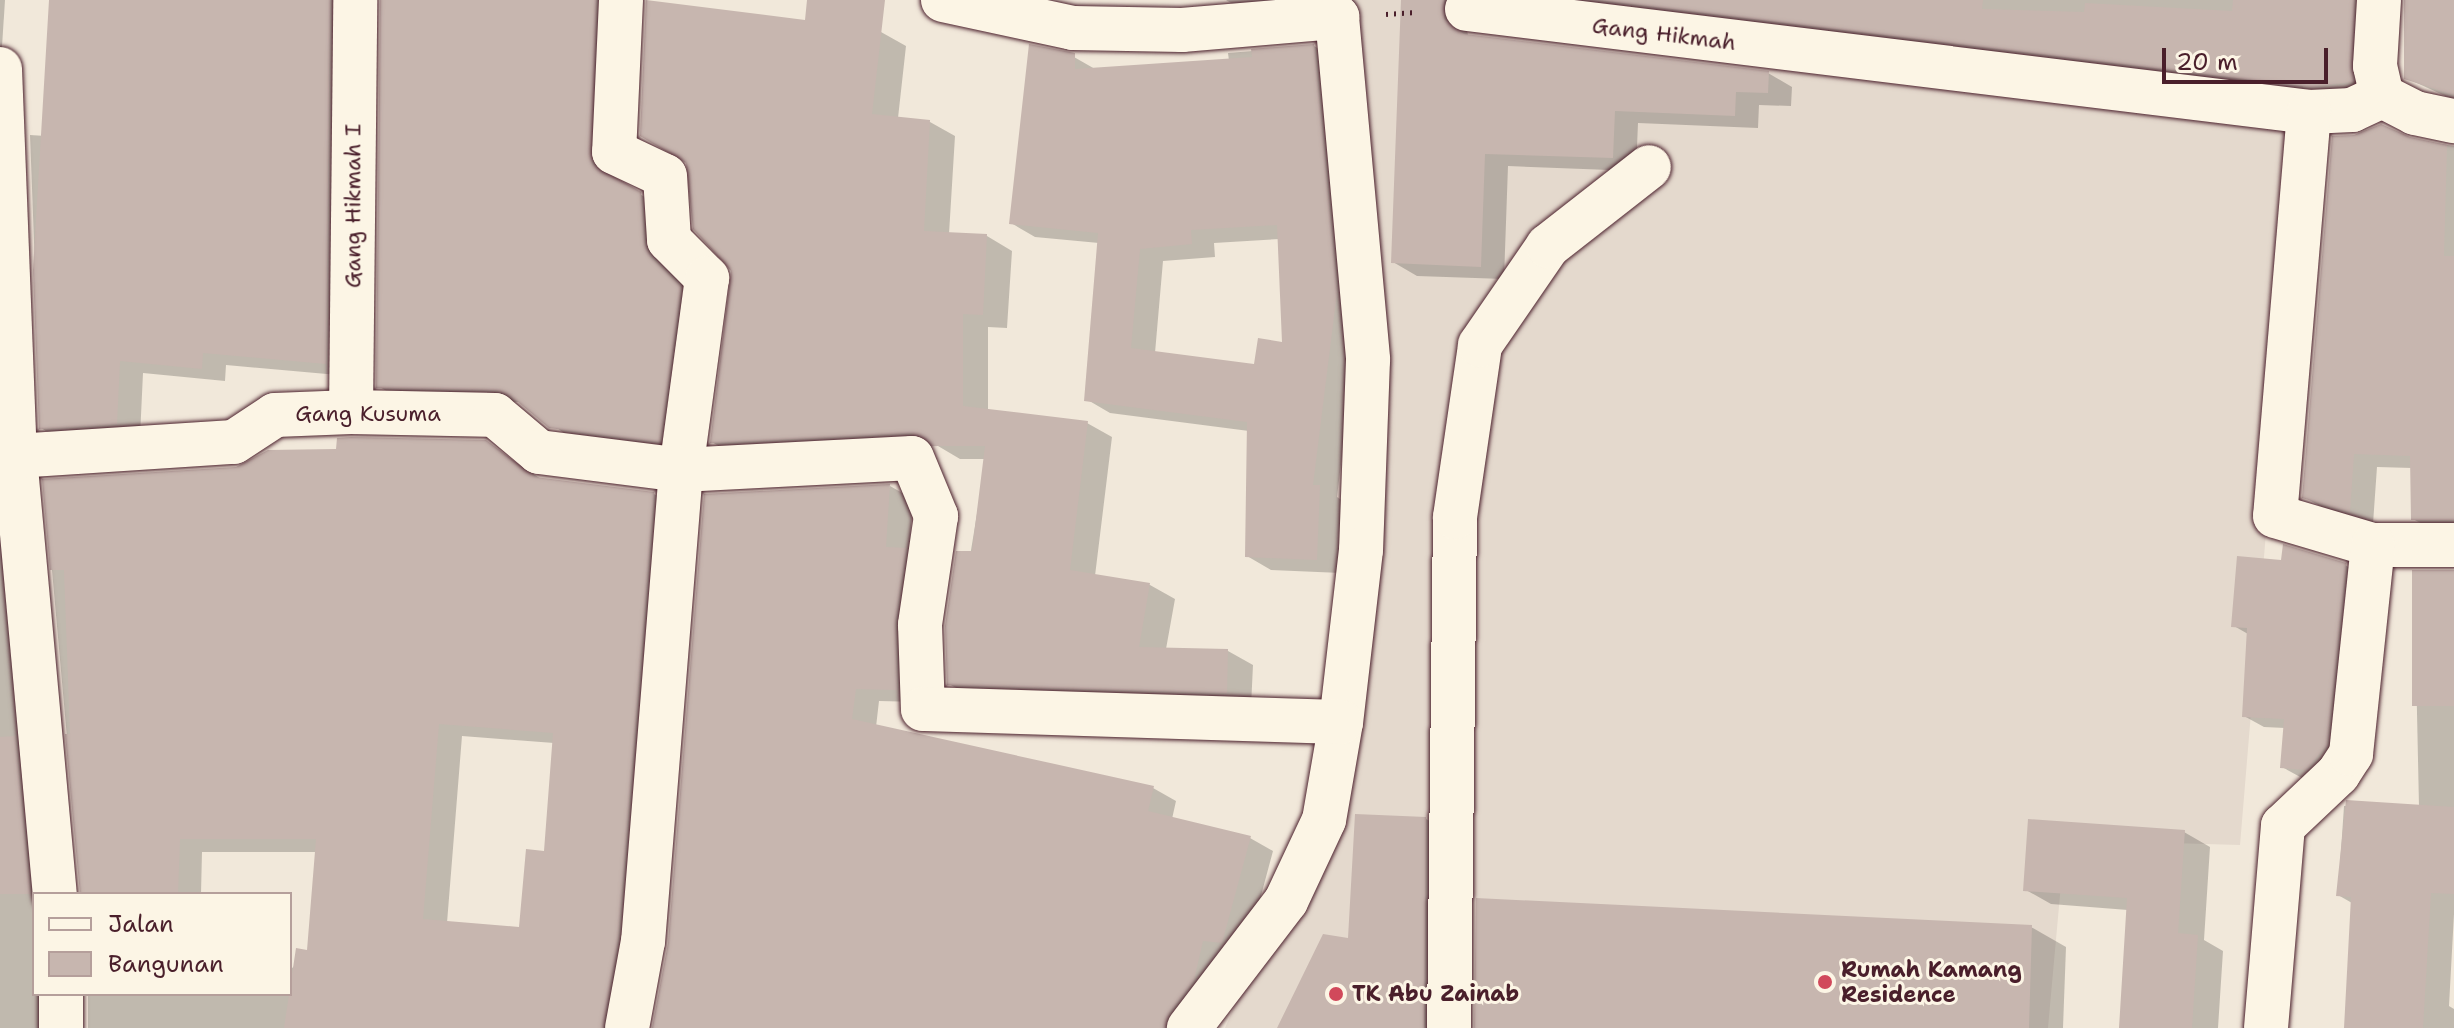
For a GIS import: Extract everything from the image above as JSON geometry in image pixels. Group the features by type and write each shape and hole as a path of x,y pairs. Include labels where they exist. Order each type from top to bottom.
{"street":[{"name":"Gang Hikmah I","path":"351,412 355,0"},
{"path":"621,0 614,152 665,176 669,240 707,278 681,470 643,941 627,1028"},
{"path":"943,0 1073,28 1183,15 1337,17 1368,360 1362,535 1341,722 1324,820 1286,901 1189,1028"},
{"path":"2379,0 2375,66 2382,96 2415,113 2454,121"},
{"name":"Gang Hikmah","path":"1467,9 2309,112 2352,110 2382,96"},
{"path":"0,69 8,457 55,892"},
{"path":"2309,112 2275,516 2373,545 2454,545"},
{"path":"1449,1028 1455,517 1480,345 1548,246 1649,167"},
{"name":"Gang Kusuma","path":"8,457 234,442 275,415 351,412 495,415 539,452 681,470 912,458 936,516 920,625 923,709 1341,722"},
{"path":"2266,1028 2283,826 2338,774 2351,754 2373,545"},
{"path":"61,996 61,1028"}],"path":[{"path":"1337,17 1467,9"}],"shaded area":[{"path":"1341,0 1621,0 2304,76 2240,845 2065,840 2048,1028 1225,1028 1346,745 1357,164"}],"building":[{"path":"49,0 330,0 326,364 203,353 202,369 120,361 117,424 39,429 33,270"},
{"path":"380,0 596,0 592,164 641,192 644,243 651,258 681,287 660,442 549,428 511,396 496,390 376,388"},
{"path":"646,0 805,20 807,0 885,0 872,114 930,120 924,231 987,234 983,315 963,314 963,406 1088,421 1070,570 1150,583 1139,647 1228,649 1227,693 947,685 945,626 956,551 972,551 985,446 933,446 911,433 710,443 731,271 693,229 686,163 640,136"},
{"path":"1401,0 1444,0 1444,19 1464,34 1769,71 1768,93 1736,92 1735,116 1615,111 1613,158 1485,154 1481,267 1391,263"},
{"path":"1599,0 1983,0 1982,9 2084,12 2085,3 2232,11 2233,0 2354,0 2353,82 2310,87"},
{"path":"2404,0 2454,0 2454,95 2404,79"},
{"path":"1029,44 1075,53 1075,69 1252,57 1251,49 1314,44 1337,292 1313,485 1320,485 1317,560 1245,557 1247,422 1084,401 1098,233 1009,224","holes":["1277,225 1282,342 1258,338 1254,364 1131,348 1140,249 1192,244 1191,230"]},
{"path":"2381,124 2410,137 2447,145 2444,256 2454,256 2454,520 2411,520 2410,456 2354,454 2350,512 2302,498 2332,136 2354,135"},
{"path":"351,437 486,440 535,477 654,492 618,938 603,1028 284,1028 289,996 292,996 296,948 307,950 316,839 180,839 178,892 80,892 65,734 70,734 64,570 50,570 42,479 236,467 268,450 336,449 337,438","holes":["439,724 553,733 544,851 526,849 519,927 423,919"]},
{"path":"890,484 886,547 906,548 895,622 897,690 856,689 852,719 1154,786 1148,811 1251,836 1222,943 1203,941 1194,980 1169,1013 1165,1028 652,1028 668,943 704,494"},
{"path":"2283,544 2346,563 2327,745 2306,770 2280,768 2284,719 2242,717 2247,628 2231,627 2237,556 2281,560"},
{"path":"2412,570 2454,570 2454,706 2412,706"},
{"path":"15,736 30,894 0,894 0,737"},
{"path":"2346,800 2454,807 2454,894 2431,893 2423,1028 2344,1028 2351,897 2336,896"},
{"path":"1355,814 1426,817 1424,1028 1277,1028 1323,934 1348,938"},
{"path":"2028,819 2185,830 2178,933 2198,935 2192,1028 2119,1028 2127,898 2023,891"},
{"path":"1476,898 2032,925 2029,1028 1474,1028"}],"place":[{"name":"Rumah Kamang Residence","path":"1825,982"},
{"name":"TK Abu Zainab","path":"1336,994"}]}
